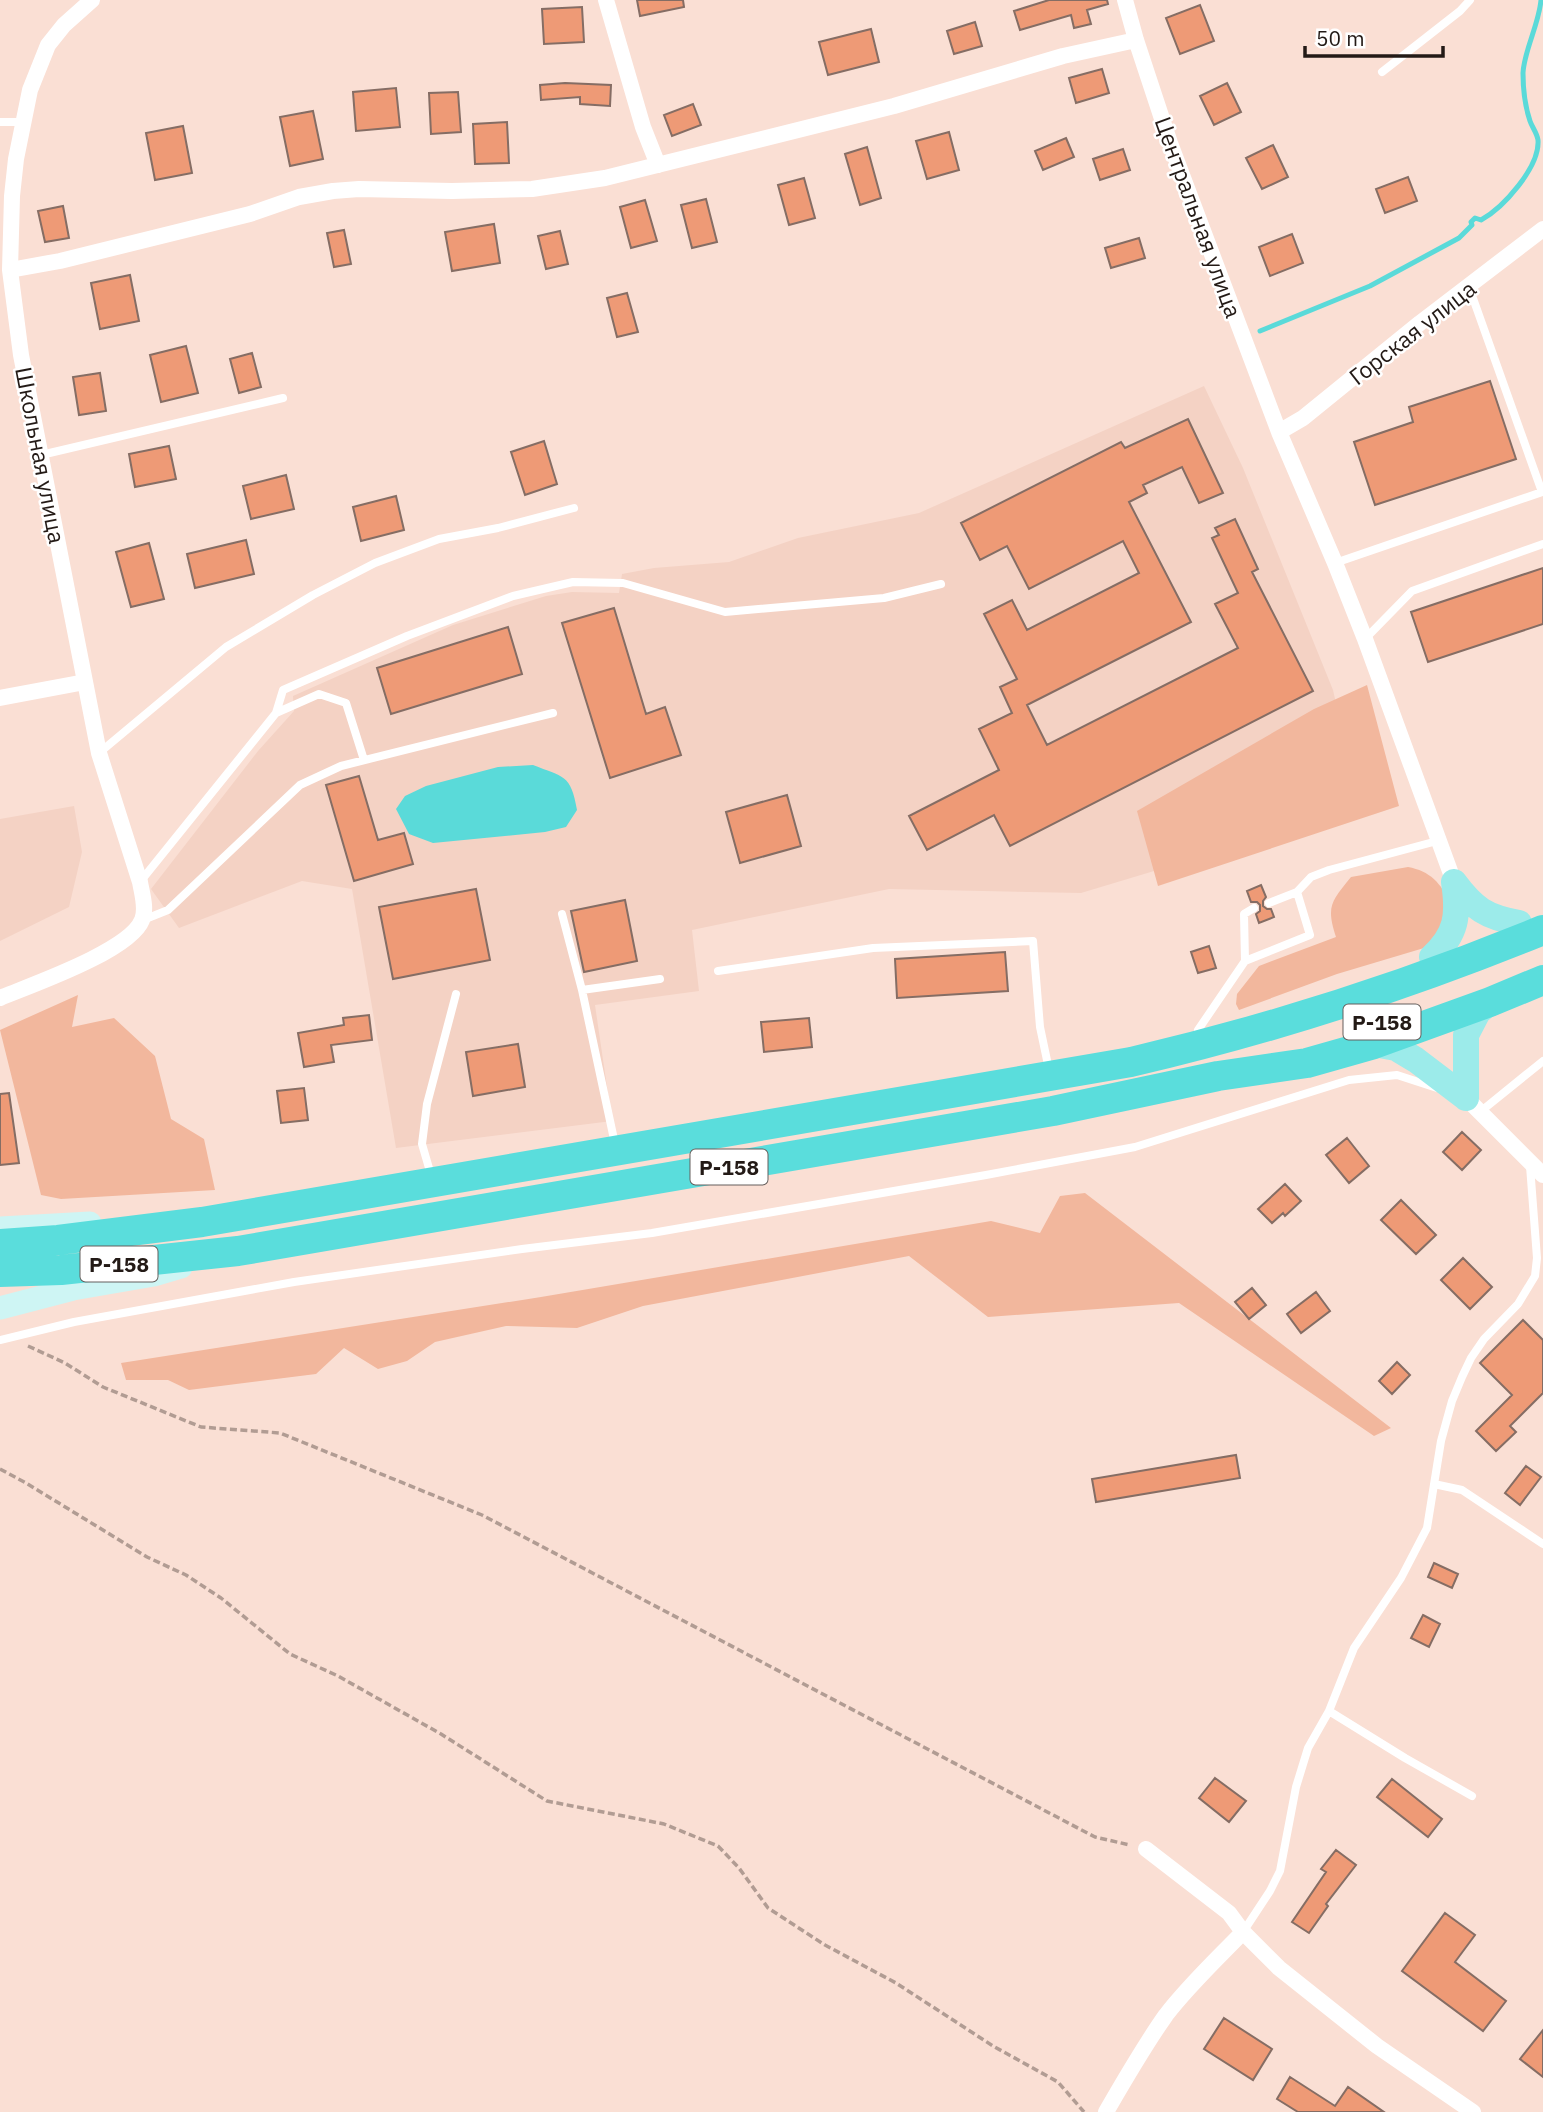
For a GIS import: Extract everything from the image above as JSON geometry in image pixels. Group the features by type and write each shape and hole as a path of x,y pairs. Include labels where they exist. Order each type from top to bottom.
{"highway":[{"path":"923,1098 1011,1073 1198,1030 1325,995 1535,922"},
{"name":"Р-158","path":"0,1244 58,1240 202,1222 1119,1064 1206,1045 1397,985 1485,954 1535,922"},
{"name":"Р-158","path":"0,1272 61,1270 238,1251 1053,1111 1218,1076 1378,1024 1543,961"},
{"path":"1218,1076 1307,1063 1374,1044 1543,980"}],"main road":[{"path":"1454,882 1465,897 1494,919 1535,922"},
{"path":"1432,957 1442,948 1454,928 1457,904 1454,882"},
{"path":"1473,1105 1466,1035 1478,1012 1490,1002"},
{"path":"1374,1044 1396,1048 1416,1060 1473,1105"}],"street":[{"path":"606,0 643,127 658,165"},
{"name":"Центральная улица","path":"1125,0 1170,143 1279,432 1365,639 1454,882"},
{"name":"Школьная улица","path":"82,3 48,45 30,90 22,122 12,196 10,270 21,355 99,753 140,883 144,903 142,920"},
{"path":"10,270 60,261 250,214 299,197 333,191 532,189 604,178 894,106 1063,56 1136,40"},
{"name":"Горская улица","path":"1279,432 1303,418 1420,323 1543,229"},
{"path":"0,698 85,682"},
{"path":"0,998 90,960 133,934 142,920"},
{"path":"1473,1105 1543,1175"},
{"path":"0,1228 134,1221 202,1222"},
{"path":"0,1308 73,1289 154,1275 238,1251"},
{"path":"1146,1849 1229,1913 1243,1932 1279,1968 1377,2046 1474,2112"},
{"path":"1106,2112 1167,2015 1243,1932"}],"lane":[{"path":"1382,72 1460,11 1470,0"},
{"path":"0,122 22,122"},
{"path":"1335,563 1543,493 1469,287"},
{"path":"41,455 283,398"},
{"path":"99,753 226,647 313,595 375,563 439,539 574,508"},
{"path":"1365,639 1412,591 1543,544"},
{"path":"140,883 276,713 283,690 407,636 513,596 573,583 623,583 725,612 884,598 941,583"},
{"path":"276,713 319,694 346,703 365,760"},
{"path":"142,920 168,910 300,785 341,766 553,713"},
{"path":"1269,903 1297,892 1311,877 1320,873 1437,841"},
{"path":"1198,1030 1245,961 1310,935 1297,892"},
{"path":"1245,961 1244,914 1254,908"},
{"path":"562,914 582,990 616,1151"},
{"path":"718,971 873,948 1033,941 1040,1027 1048,1065"},
{"path":"582,990 660,979"},
{"path":"433,1181 422,1144 427,1104 456,994"},
{"path":"4,1338 74,1322 294,1282 652,1233 1122,1149 1349,1080 1397,1075 1473,1105 1543,1061"},
{"path":"1243,1932 1280,1871 1296,1787 1308,1748 1329,1710 1354,1648 1401,1578 1427,1528 1441,1441 1452,1401 1466,1367 1484,1339 1518,1304 1535,1276 1537,1258 1530,1163"},
{"path":"1434,1484 1462,1490 1543,1544"},
{"path":"1329,1710 1472,1796"}],"path":[{"path":"4,1338 65,1363 103,1387 201,1426 279,1433 481,1515 1095,1837 1146,1849"},
{"path":"0,1469 147,1557 186,1575 221,1598 290,1654 338,1676 441,1734 547,1801 664,1824 718,1846 739,1868 768,1908 825,1945 896,1983 993,2046 1058,2082 1084,2112"}],"shaded area":[{"path":"1204,386 1243,468 1333,690 1360,809 1081,893 889,889 692,930 699,991 595,1005 612,1121 396,1148 352,889 302,881 179,928 151,889 258,751 294,711 293,696 453,625 546,596 572,592 619,593 622,574 654,568 729,562 798,538 919,513"},
{"path":"1367,685 1399,806 1158,886 1137,811 1314,709"},
{"path":"74,806 82,852 69,907 0,941 0,819"},
{"path":"1408,867 1434,879 1450,903 1434,945 1337,974 1239,1010 1236,1004 1237,994 1259,966 1336,937 1331,918 1332,905 1351,877"},
{"path":"78,995 72,1027 114,1018 155,1056 171,1119 204,1139 215,1190 61,1199 41,1195 0,1030"},
{"path":"1085,1193 1391,1428 1374,1436 1179,1303 988,1317 909,1256 643,1306 577,1328 506,1326 435,1342 407,1361 378,1369 344,1348 316,1374 189,1390 168,1380 126,1380 121,1363 541,1297 991,1221 1040,1233 1060,1196"}],"water":[{"path":"533,765 564,778 572,789 577,810 566,827 545,832 433,843 409,834 396,809 405,796 426,786 498,767"}],"building":[{"path":"637,0 683,0 684,7 640,16"},
{"path":"1049,0 1107,0 1108,4 1087,10 1091,24 1074,28 1071,15 1020,30 1014,11"},
{"path":"1200,5 1214,41 1180,54 1166,18"},
{"path":"582,7 584,42 544,44 542,9"},
{"path":"975,22 982,46 954,54 947,31"},
{"path":"871,29 879,62 828,75 819,42"},
{"path":"1102,69 1109,93 1076,103 1069,78"},
{"path":"1227,83 1241,112 1214,125 1200,96"},
{"path":"540,85 611,85 610,106 580,104 580,97 541,100"},
{"path":"396,88 400,127 356,131 353,92"},
{"path":"458,92 461,132 431,134 429,93"},
{"path":"693,104 701,125 672,136 664,115"},
{"path":"313,111 323,159 290,166 280,117"},
{"path":"507,122 509,163 475,164 473,124"},
{"path":"183,126 192,173 155,180 146,133"},
{"path":"949,132 959,170 927,179 916,141"},
{"path":"1066,138 1074,157 1043,170 1035,151"},
{"path":"1273,145 1288,177 1262,189 1246,158"},
{"path":"867,147 881,198 860,205 845,154"},
{"path":"1123,149 1130,170 1100,180 1093,159"},
{"path":"1408,177 1417,201 1385,213 1376,189"},
{"path":"804,178 815,218 789,225 778,185"},
{"path":"706,199 717,242 692,248 681,205"},
{"path":"645,200 657,241 631,248 620,207"},
{"path":"63,206 69,238 45,242 38,211"},
{"path":"494,224 500,263 452,271 445,232"},
{"path":"344,230 351,264 334,267 327,233"},
{"path":"560,231 568,264 546,269 538,236"},
{"path":"1292,234 1303,263 1270,276 1259,247"},
{"path":"1139,238 1145,258 1111,268 1105,248"},
{"path":"130,275 139,321 100,329 91,283"},
{"path":"627,293 638,332 617,337 607,298"},
{"path":"186,346 198,393 161,402 150,355"},
{"path":"252,353 261,387 239,393 230,359"},
{"path":"100,373 106,411 79,415 73,377"},
{"path":"1490,381 1516,459 1375,505 1354,442 1413,422 1409,407"},
{"path":"1188,419 1223,493 1199,503 1182,467 1143,485 1147,493 1129,502 1191,622 1027,705 1047,745 1238,648 1215,604 1238,593 1212,538 1219,535 1215,528 1235,519 1258,569 1252,572 1313,691 1010,846 994,815 927,850 909,816 999,770 979,729 1012,713 1000,687 1017,679 984,614 1012,600 1027,630 1139,573 1123,541 1029,589 1007,546 980,560 961,523 1121,442 1125,448"},
{"path":"544,441 557,484 525,495 511,452"},
{"path":"169,446 176,479 135,487 129,454"},
{"path":"286,475 294,509 251,519 243,486"},
{"path":"396,496 404,530 361,541 353,507"},
{"path":"246,540 254,574 195,588 187,554"},
{"path":"149,543 164,599 131,607 116,552"},
{"path":"1543,568 1543,624 1428,662 1411,612"},
{"path":"614,608 646,714 665,707 681,755 610,778 562,623"},
{"path":"508,627 522,674 391,714 377,668"},
{"path":"359,776 378,840 404,833 413,864 354,881 326,785"},
{"path":"787,795 801,846 740,863 726,812"},
{"path":"1261,885 1266,897 1263,906 1271,909 1274,917 1259,923 1256,914 1260,911 1260,905 1251,902 1247,891"},
{"path":"476,889 490,960 393,979 379,907"},
{"path":"625,900 637,961 584,972 571,911"},
{"path":"1209,946 1216,968 1198,973 1191,952"},
{"path":"1005,952 1008,991 897,998 895,959"},
{"path":"369,1015 372,1040 331,1045 334,1062 304,1067 298,1033 344,1025 343,1018"},
{"path":"809,1018 812,1047 764,1052 761,1022"},
{"path":"518,1044 525,1087 473,1096 466,1052"},
{"path":"304,1088 308,1120 281,1123 277,1091"},
{"path":"9,1093 19,1163 0,1165 0,1094"},
{"path":"1462,1132 1481,1150 1462,1170 1443,1152"},
{"path":"1347,1138 1369,1166 1349,1183 1326,1155"},
{"path":"1285,1184 1301,1201 1285,1216 1283,1213 1272,1223 1258,1209"},
{"path":"1401,1200 1436,1235 1416,1254 1381,1220"},
{"path":"1463,1258 1492,1287 1470,1309 1441,1280"},
{"path":"1252,1288 1266,1305 1249,1319 1235,1302"},
{"path":"1316,1292 1330,1311 1301,1333 1287,1314"},
{"path":"1523,1320 1543,1340 1543,1393 1510,1426 1516,1432 1496,1451 1476,1431 1512,1395 1480,1363"},
{"path":"1397,1362 1410,1375 1392,1394 1379,1381"},
{"path":"1236,1455 1240,1478 1096,1502 1092,1479"},
{"path":"1526,1466 1541,1477 1520,1505 1505,1493"},
{"path":"1434,1563 1458,1574 1452,1588 1428,1577"},
{"path":"1423,1615 1440,1624 1429,1647 1411,1638"},
{"path":"1215,1778 1246,1801 1229,1822 1199,1798"},
{"path":"1392,1779 1442,1819 1428,1837 1377,1797"},
{"path":"1336,1850 1356,1865 1326,1904 1328,1906 1309,1933 1292,1922 1326,1872 1321,1869"},
{"path":"1445,1913 1475,1935 1455,1962 1506,2001 1483,2031 1402,1971"},
{"path":"1224,2018 1272,2049 1253,2080 1204,2049"},
{"path":"1543,2030 1543,2077 1520,2059"},
{"path":"1290,2077 1335,2106 1348,2087 1384,2112 1298,2112 1277,2099"}],"waterway":[{"path":"1260,331 1370,286 1459,238 1475,218 1481,220 1509,197 1527,174 1537,151 1538,140 1527,109 1523,73 1541,0"}]}
